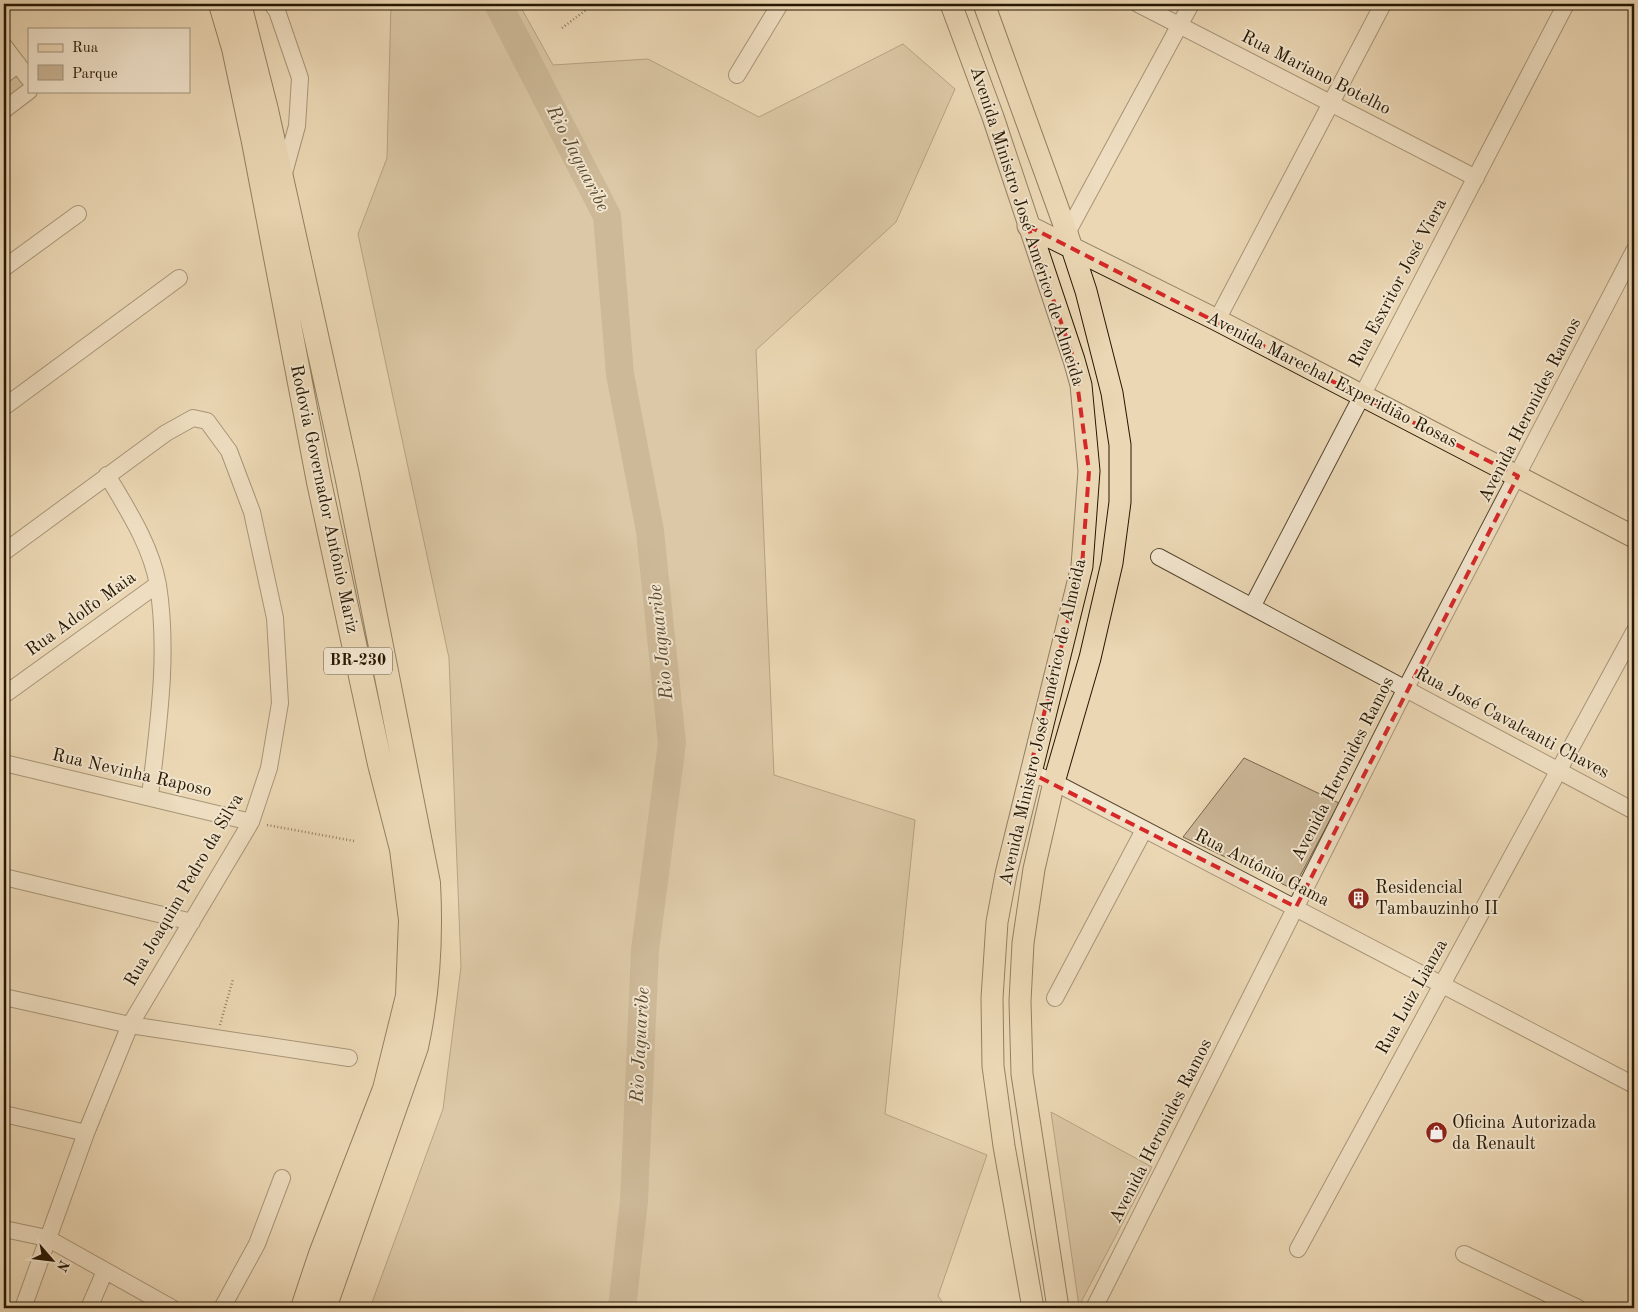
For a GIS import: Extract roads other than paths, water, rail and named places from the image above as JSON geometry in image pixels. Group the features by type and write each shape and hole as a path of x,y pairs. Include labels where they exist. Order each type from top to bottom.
{"highway":[{"name":"Rodovia Governador Antônio Mariz","path":"221,4 234,48 254,142 319,482 380,764 402,849 411,920 408,996 388,1079 321,1254 303,1308"},
{"name":"Rodovia Governador Antônio Mariz","path":"239,4 282,182 347,475 428,883 430,921 425,1008 416,1047 324,1308"}],"main road":[{"name":"Avenida Ministro José Américo de Almeida","path":"951,4 993,117 1074,360 1081,385 1089,471 1082,566 1063,648 1030,772 997,922 992,998 993,1066 1004,1146 1033,1308"},
{"name":"Avenida Ministro José Américo de Almeida","path":"984,4 1086,290 1112,393 1120,445 1120,502 1112,563 1090,658 1054,782 1034,869 1023,943 1020,1001 1022,1074 1058,1308"},
{"name":"Avenida Marechal Experidião Rosas","path":"1028,226 1068,239 1217,320 1634,537"},
{"path":"1074,360 1077,350 1084,343 1090,342 1101,345"}],"street":[{"path":"272,4 277,11 300,78 297,126 282,182"},
{"path":"737,75 780,4"},
{"name":"Rua Mariano Botelho","path":"1138,4 1476,178"},
{"path":"1068,239 1191,4"},
{"path":"1217,320 1383,4"},
{"name":"Rua Esxritor José Viera","path":"1252,607 1566,4"},
{"path":"4,46 28,78"},
{"path":"4,75 18,64"},
{"path":"4,110 28,92"},
{"path":"4,268 78,214"},
{"name":"Avenida Heronides Ramos","path":"1094,1308 1406,688 1634,251"},
{"path":"4,406 179,278"},
{"name":"Rua Joaquim Pedro da Silva","path":"23,1308 86,1133 130,1024 251,822 269,768 280,703 275,618 252,512 229,452 211,424 194,418 166,433 107,475"},
{"path":"4,552 107,475 130,512 147,549 158,584 162,674 150,796"},
{"name":"Rua José Cavalcanti Chaves","path":"1159,557 1634,811"},
{"name":"Rua Adolfo Maia","path":"4,695 158,584"},
{"name":"Rua Luiz Lianza","path":"1298,1249 1634,632"},
{"name":"Rua Nevinha Raposo","path":"4,763 150,796 251,822"},
{"name":"Rua Antônio Gama","path":"1030,772 1054,782 1296,907 1634,1085"},
{"path":"1055,998 1144,830"},
{"path":"4,877 192,922"},
{"path":"4,997 130,1024 349,1058"},
{"path":"4,1114 86,1133"},
{"path":"222,1308 257,1244 282,1178"},
{"path":"4,1229 48,1238 172,1308"},
{"path":"1464,1254 1578,1308"},
{"path":"89,1308 105,1271"}],"waterway":[{"name":"Rio Jaguaribe","path":"498,4 607,216 620,374 650,531 672,743 645,950 634,1201 622,1308"}],"place":[{"name":"Residencial Tambauzinho II","path":"1359,898"},
{"name":"Oficina Autorizada da Renault","path":"1436,1133"}]}
